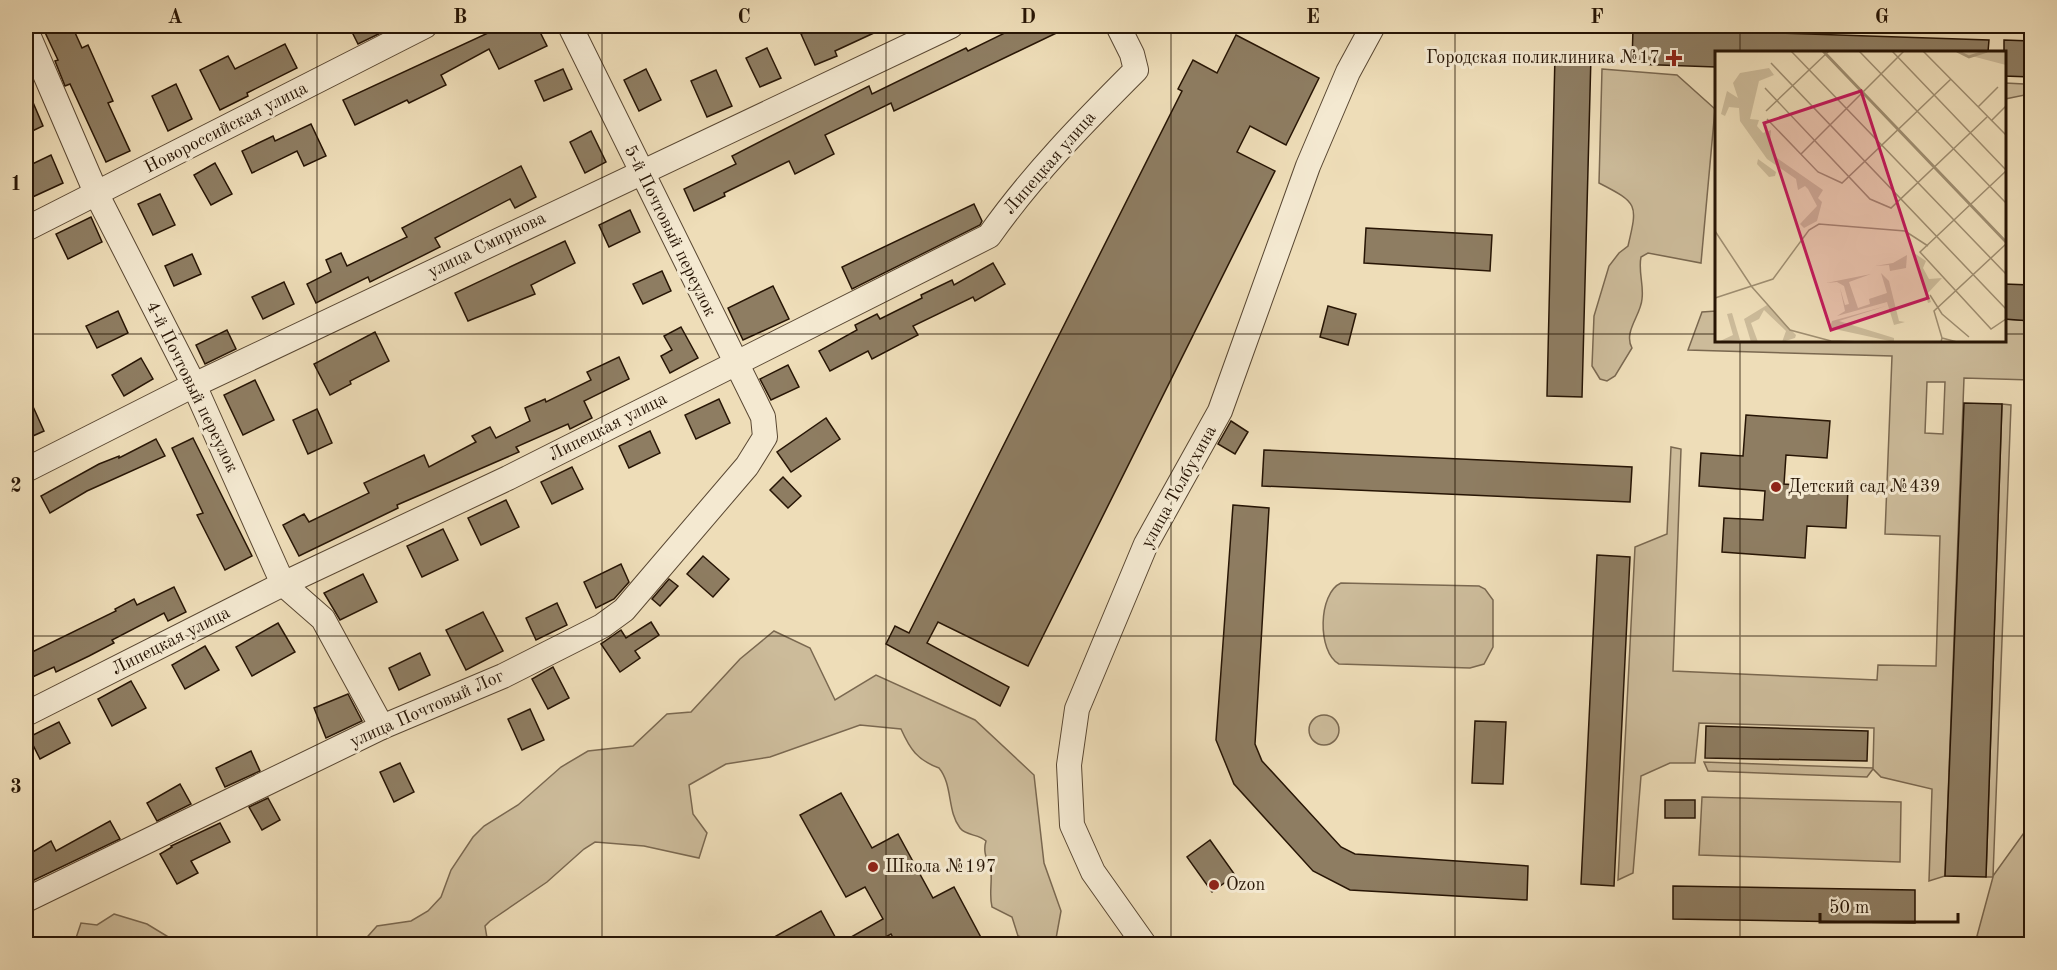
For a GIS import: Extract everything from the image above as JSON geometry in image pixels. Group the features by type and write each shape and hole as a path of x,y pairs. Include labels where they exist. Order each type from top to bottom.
{"street":[{"name":"Новороссийская улица","path":"26,229 97,195 425,26"},
{"name":"5-й Почтовый переулок","path":"570,26 763,417 765,437"},
{"name":"улица Смирнова","path":"26,470 194,385 951,26"},
{"name":"Липецкая улица","path":"26,714 283,584 508,478 989,236 1025,186 1055,152 1136,70 1132,54 1118,26"},
{"name":"улица Толбухина","path":"1144,945 1093,872 1072,825 1069,765 1077,710 1146,544 1220,411 1308,166 1348,72 1373,26"},
{"name":"4-й Почтовый переулок","path":"26,30 97,195 194,385 283,584 323,619 382,727"},
{"name":"улица Почтовый Лог","path":"26,900 382,727 503,676 602,626 624,610 747,466 765,437"}],"shaded area":[{"path":"1602,69 1677,75 1715,109 1701,263 1648,253 1641,257 1642,299 1631,330 1632,348 1615,376 1607,381 1600,379 1592,366 1594,316 1609,266 1628,246 1634,213 1632,206 1621,195 1599,183"},
{"path":"2006,83 2024,84 2025,95 2006,99"},
{"path":"1715,311 1715,342 2006,342 2006,319 2031,321 2031,380 1964,378 1945,876 1929,881 1932,789 1881,777 1873,769 1867,777 1708,771 1704,762 1873,768 1874,728 1699,723 1695,763 1670,763 1641,776 1633,873 1618,880 1635,547 1667,534 1671,447 1681,449 1673,671 1877,680 1878,665 1936,666 1940,536 1885,534 1892,356 1688,350 1702,312","holes":["1927,382 1945,382 1943,434 1925,433"]},
{"path":"2002,404 2011,405 1993,876 2031,823 2031,944 1990,944 1977,936 1993,877 1986,877"},
{"path":"1341,583 1479,586 1485,589 1493,600 1493,647 1484,664 1470,668 1339,664 1327,648 1323,623 1328,598 1333,589"},
{"path":"774,631 810,648 835,700 876,675 975,720 1034,775 1044,863 1061,911 1055,944 1042,944 1018,936 1012,917 992,907 991,873 985,854 986,841 960,828 953,814 946,782 939,768 915,753 901,729 860,725 770,757 726,764 689,785 693,814 707,833 699,858 644,846 595,842 547,882 490,921 485,926 488,944 361,944 377,926 411,921 428,911 441,897 451,870 473,837 484,826 518,805 561,767 588,751 633,746 667,714 691,712 740,659"},
{"path":"1324,715 1330,716 1338,724 1338,736 1330,744 1324,745 1318,744 1310,736 1309,730 1310,724 1318,716"},
{"path":"1702,797 1901,802 1900,862 1699,855"},
{"path":"114,914 147,924 180,944 74,944 81,923 97,925"}],"building":[{"path":"42,26 72,26 82,48 88,45 113,101 108,103 130,151 106,162 70,84 65,86 55,61 58,60"},
{"path":"349,26 395,26 358,44"},
{"path":"503,26 537,26 547,46 499,69 489,49 441,75 446,85 409,103 407,100 355,125 343,100"},
{"path":"820,26 889,26 835,51 837,56 815,65 801,34"},
{"path":"1019,26 1071,26 894,111 891,103 825,135 834,154 795,174 789,161 724,193 725,196 694,211 684,189 736,164 732,156 869,86 872,94 966,48 968,51"},
{"name":"Городская поликлиника №17","path":"1633,28 1989,40 1988,51 1715,51 1715,67 1632,64"},
{"path":"1236,35 1319,78 1286,145 1250,126 1237,152 1275,171 1028,666 938,622 927,643 1009,687 1000,706 886,644 895,626 909,633 1182,91 1178,89 1193,60 1217,73"},
{"path":"2004,40 2031,41 2031,77 2006,76 2006,51 2004,51"},
{"path":"285,44 297,68 247,93 248,96 220,110 200,70 228,56 235,69"},
{"path":"767,48 781,78 760,87 746,58"},
{"path":"1555,55 1591,55 1582,397 1547,396"},
{"path":"563,69 572,89 544,101 535,81"},
{"path":"646,69 661,100 639,111 624,80"},
{"path":"716,70 732,106 707,117 691,81"},
{"path":"176,84 192,119 168,131 152,96"},
{"path":"26,86 43,126 26,134"},
{"path":"311,124 326,156 304,166 297,151 252,173 242,151 273,136 275,141"},
{"path":"591,131 606,162 585,173 570,142"},
{"path":"51,155 63,183 26,200 26,167"},
{"path":"215,163 232,194 211,205 194,175"},
{"path":"521,166 536,197 515,208 510,199 435,238 440,247 370,282 368,277 316,303 307,284 331,272 326,260 341,253 347,266 407,237 402,228"},
{"path":"160,194 175,225 153,235 138,204"},
{"path":"974,204 982,221 980,225 852,289 842,267"},
{"path":"630,210 640,232 609,247 599,225"},
{"path":"91,217 102,242 68,259 56,234"},
{"path":"1366,228 1492,235 1490,271 1364,263"},
{"path":"565,241 575,263 531,285 535,294 468,321 455,293"},
{"path":"192,254 201,274 174,286 165,266"},
{"path":"993,263 1005,284 975,301 973,297 913,326 918,335 872,359 868,351 830,371 819,351 857,330 855,325 877,314 880,319 922,298 921,295 952,280 954,285"},
{"path":"662,271 671,291 643,304 633,284"},
{"path":"284,282 294,304 263,319 252,297"},
{"path":"2006,284 2031,285 2031,321 2006,319"},
{"path":"773,286 789,319 743,340 728,308"},
{"path":"1328,306 1356,314 1348,345 1320,337"},
{"path":"118,311 128,333 97,348 86,326"},
{"path":"681,327 698,358 670,373 661,356 672,350 664,336"},
{"path":"227,330 236,349 205,364 196,345"},
{"path":"375,332 389,361 350,381 351,384 330,395 314,364"},
{"path":"619,357 629,379 584,401 592,418 570,429 568,424 516,447 519,452 397,505 398,508 299,556 283,525 304,514 309,522 369,493 364,483 424,455 429,467 476,442 472,436 490,427 496,438 530,421 525,408 545,399 546,402 591,380 587,372"},
{"path":"141,358 153,379 124,396 112,375"},
{"path":"788,365 799,387 771,400 760,379"},
{"path":"255,380 274,420 243,435 224,395"},
{"path":"26,391 44,431 26,439"},
{"path":"719,399 730,423 696,439 685,415"},
{"path":"1964,403 2002,404 1986,877 1945,876"},
{"path":"317,409 332,443 308,454 293,420"},
{"name":"Детский сад №439","path":"1746,415 1830,421 1827,458 1786,455 1784,484 1848,489 1846,528 1807,526 1805,558 1722,552 1724,518 1763,520 1765,491 1699,486 1701,453 1743,456"},
{"path":"826,418 840,439 791,472 777,452"},
{"path":"1231,421 1248,432 1235,454 1218,444"},
{"path":"650,431 660,453 629,468 619,446"},
{"path":"193,438 252,556 225,570 197,515 203,513 172,448"},
{"path":"156,439 165,456 87,491 50,513 41,496 99,464 119,456 119,458"},
{"path":"1264,450 1632,467 1630,502 1262,486"},
{"path":"572,467 583,489 552,504 541,482"},
{"path":"783,477 801,496 788,508 770,490"},
{"path":"506,500 519,527 481,545 468,518"},
{"path":"1233,505 1269,508 1255,744 1262,761 1341,847 1355,854 1528,866 1527,900 1350,890 1313,871 1234,784 1216,740"},
{"path":"443,529 458,560 422,577 407,546"},
{"path":"1597,555 1630,557 1614,886 1581,884"},
{"path":"703,556 729,579 713,597 687,574"},
{"path":"621,564 629,582 614,599 596,608 584,582"},
{"path":"363,574 377,602 340,620 324,593"},
{"path":"669,579 678,586 660,606 652,599"},
{"path":"174,587 186,612 168,621 164,613 112,640 114,643 89,656 56,672 54,667 26,680 26,655 116,611 115,609 134,599 137,605"},
{"path":"557,603 567,625 536,640 526,618"},
{"path":"483,612 503,651 466,670 446,630"},
{"path":"651,622 659,635 635,651 640,658 620,672 601,644 621,630 626,638"},
{"path":"278,623 295,652 252,676 236,647"},
{"path":"205,646 219,670 185,689 172,665"},
{"path":"420,653 430,675 399,690 389,668"},
{"path":"553,667 569,698 548,709 532,679"},
{"path":"131,681 146,708 112,726 98,699"},
{"path":"348,694 362,721 326,738 314,708"},
{"path":"530,709 544,740 522,750 508,719"},
{"path":"1475,721 1506,722 1503,784 1472,783"},
{"path":"59,722 70,743 40,759 29,737"},
{"path":"1706,726 1868,731 1867,761 1705,758"},
{"path":"251,751 260,771 225,787 216,768"},
{"path":"400,763 414,792 394,802 380,772"},
{"path":"180,784 191,804 157,821 147,803"},
{"name":"Школа №197","path":"841,793 872,848 898,834 933,898 954,887 985,945 931,945 927,937 913,945 897,945 891,934 871,945 760,945 821,911 839,944 883,919 865,887 846,897 800,815"},
{"path":"268,798 280,820 262,830 249,807"},
{"path":"1665,800 1695,800 1695,818 1665,818"},
{"path":"110,821 120,839 30,882 26,875 26,856 51,841 56,851"},
{"path":"220,823 230,842 191,861 198,873 177,884 160,854 171,846"},
{"path":"1210,840 1235,875 1212,892 1187,857"},
{"path":"1673,886 1915,890 1915,923 1673,919"}],"place":[{"name":"Городская поликлиника №17","path":"1674,58"},
{"name":"Детский сад №439","path":"1776,487"},
{"name":"Школа №197","path":"873,867"},
{"name":"Ozon","path":"1214,885"}]}
